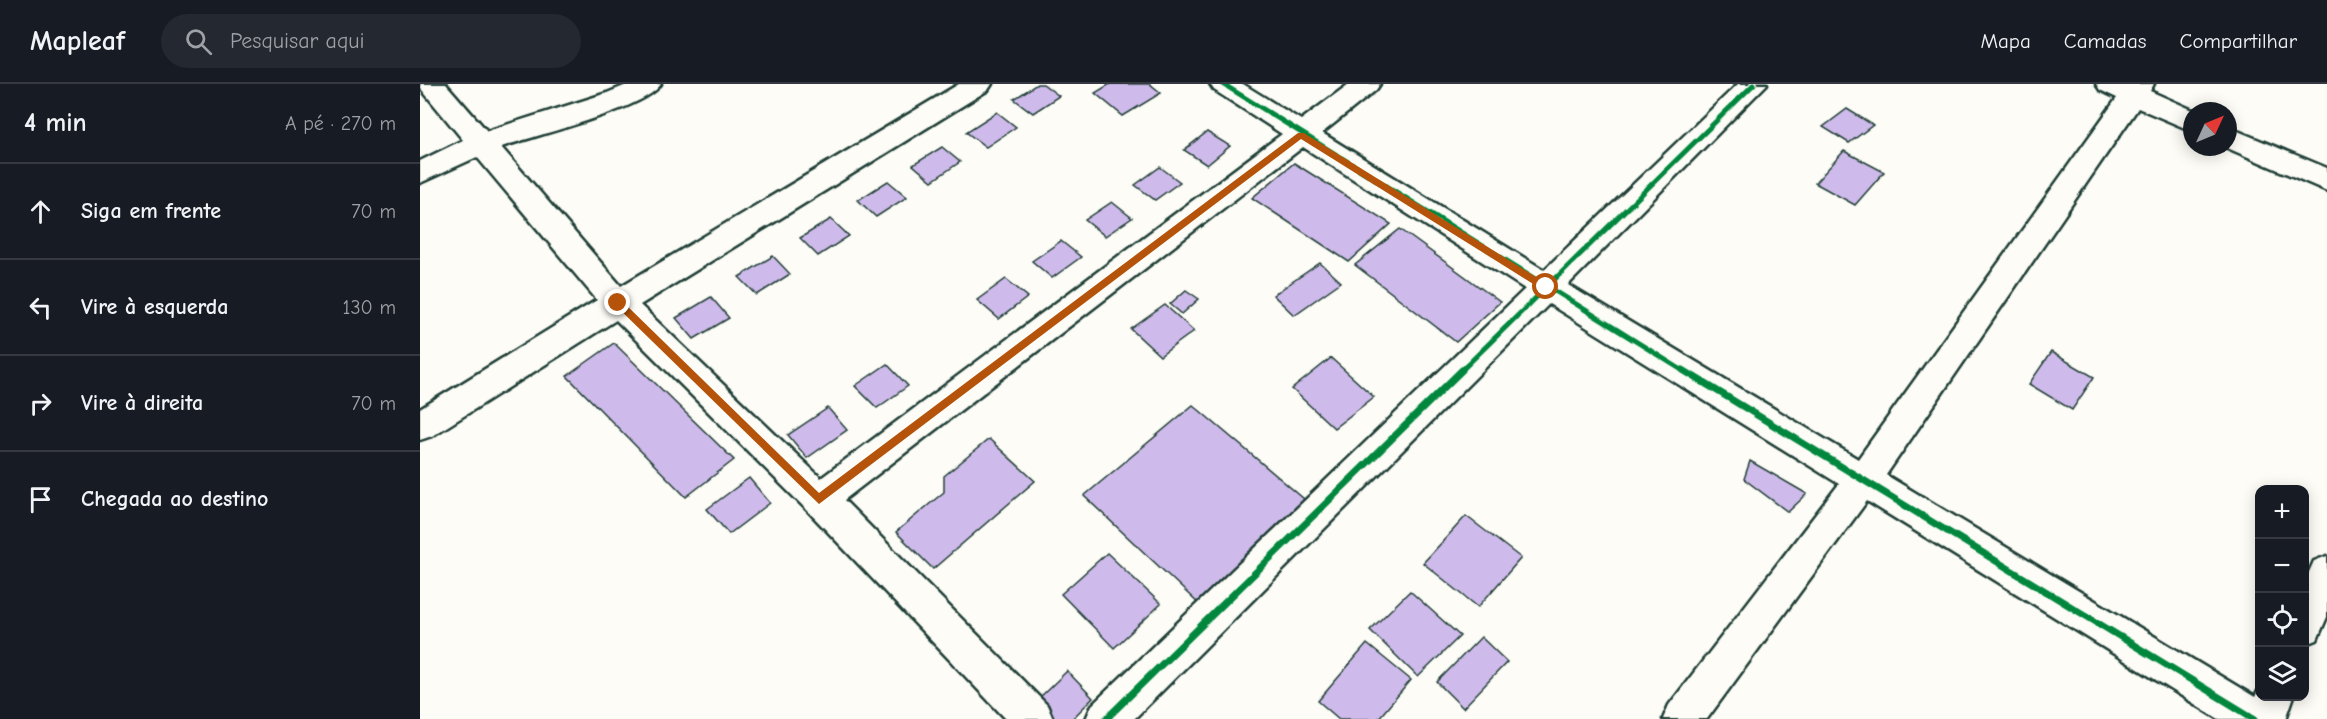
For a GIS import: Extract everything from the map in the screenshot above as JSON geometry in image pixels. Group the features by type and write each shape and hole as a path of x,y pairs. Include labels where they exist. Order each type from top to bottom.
{"street":[{"path":"431,84 618,303 819,499 1033,719"},
{"path":"420,173 480,143 616,100 648,84"},
{"path":"420,426 979,84"},
{"path":"1222,84 1546,287 2254,719"},
{"path":"819,499 1367,84"},
{"path":"1106,719 1754,84"},
{"path":"1683,719 1862,481 2127,88 2183,116"},
{"path":"2237,141 2327,180"},
{"path":"2309,615 2327,573"},
{"path":"2266,719 2273,701"}],"building":[{"path":"1037,84 1043,84 1059,96 1033,113 1014,99"},
{"path":"1110,84 1150,84 1161,93 1123,116 1095,93"},
{"path":"1847,109 1873,125 1849,143 1823,127"},
{"path":"997,112 1016,127 986,147 966,132"},
{"path":"1207,132 1230,146 1207,165 1184,150"},
{"path":"942,147 960,162 932,181 913,165"},
{"path":"1844,151 1884,172 1855,205 1815,183"},
{"path":"1294,163 1391,224 1349,262 1252,198"},
{"path":"1160,167 1180,182 1155,200 1135,185"},
{"path":"888,181 907,197 876,217 858,200"},
{"path":"1112,202 1132,218 1105,236 1085,220"},
{"path":"831,219 849,236 818,256 800,238"},
{"path":"1400,229 1500,302 1456,342 1355,265"},
{"path":"1061,241 1081,257 1052,278 1032,261"},
{"path":"773,256 790,274 757,295 739,277"},
{"path":"1320,263 1341,282 1294,315 1273,295"},
{"path":"1006,279 1028,297 999,319 977,300"},
{"path":"1186,290 1199,299 1182,314 1170,304"},
{"path":"711,297 729,318 694,339 676,318"},
{"path":"1165,305 1194,331 1160,356 1131,329"},
{"path":"614,343 734,460 686,497 567,376"},
{"path":"2051,352 2094,377 2072,410 2029,384"},
{"path":"1331,358 1374,397 1334,428 1292,389"},
{"path":"887,364 908,386 877,408 855,386"},
{"path":"1193,405 1310,504 1202,607 1084,496"},
{"path":"828,408 847,430 807,458 788,435"},
{"path":"989,439 1035,481 933,569 896,532 944,492 944,476"},
{"path":"1750,461 1807,494 1788,512 1744,479"},
{"path":"749,478 770,503 729,534 707,509"},
{"path":"1466,516 1521,558 1478,607 1423,563"},
{"path":"1107,553 1161,604 1114,648 1061,594"},
{"path":"1410,591 1460,636 1418,677 1370,630"},
{"path":"1481,637 1507,662 1463,708 1437,682"},
{"path":"1367,644 1411,680 1378,719 1339,719 1318,701"},
{"path":"1067,671 1093,698 1072,719 1048,719 1033,704"}],"cycle path":[{"path":"1223,84 1546,287 2255,719"},
{"path":"1106,719 1754,84"}],"route":[{"path":"618,303 819,499 1301,135 1546,287"}]}
